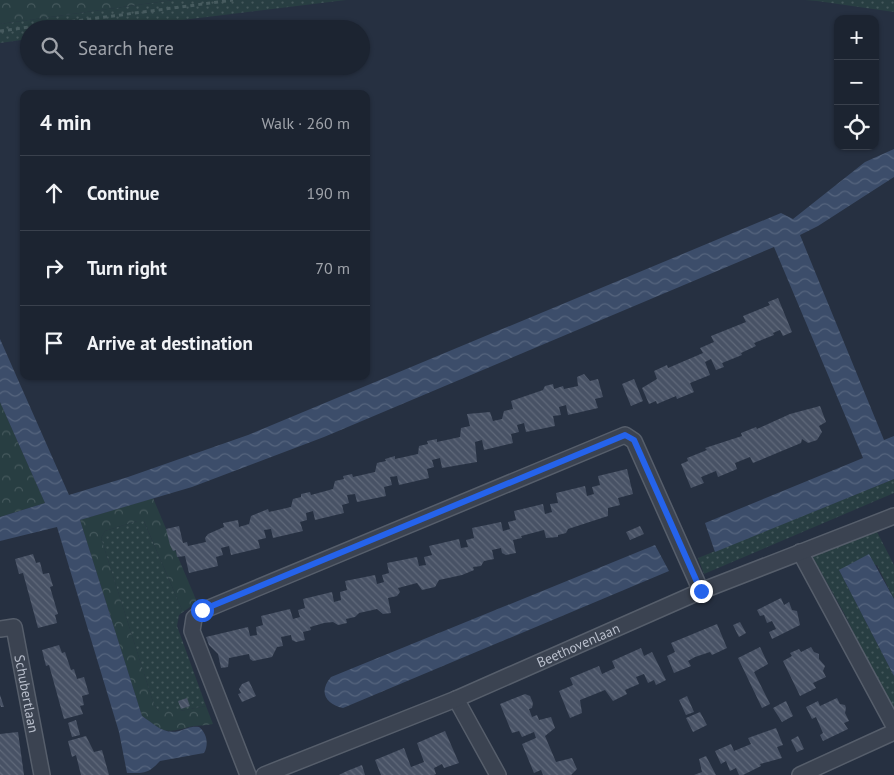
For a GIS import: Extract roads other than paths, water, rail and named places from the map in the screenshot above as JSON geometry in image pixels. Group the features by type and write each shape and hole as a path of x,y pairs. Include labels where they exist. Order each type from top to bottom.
{"street":[{"path":"248,775 192,631 194,618 202,610 625,435 634,440 701,591"},
{"name":"Beethovenlaan","path":"264,775 456,699 701,591 800,552 892,522"},
{"path":"800,552 894,726"},
{"name":"Schubertlaan","path":"0,629 14,627 42,775"},
{"path":"456,699 498,775"},
{"path":"800,775 894,732"}],"water":[{"path":"894,149 894,177 818,226 800,235 884,440 894,436 894,479 715,552 705,523 863,458 774,247 324,437 192,487 80,520 142,716 159,728 174,732 191,727 199,727 204,732 206,739 204,753 160,761 146,772 127,773 119,732 57,527 0,541 0,517 45,503 0,402 0,339 69,495 128,477 248,435 781,213 793,219 865,162"},
{"path":"655,545 669,571 343,708 332,704 326,697 325,688 331,677"},
{"path":"869,554 894,599 894,676 839,570"}]}
